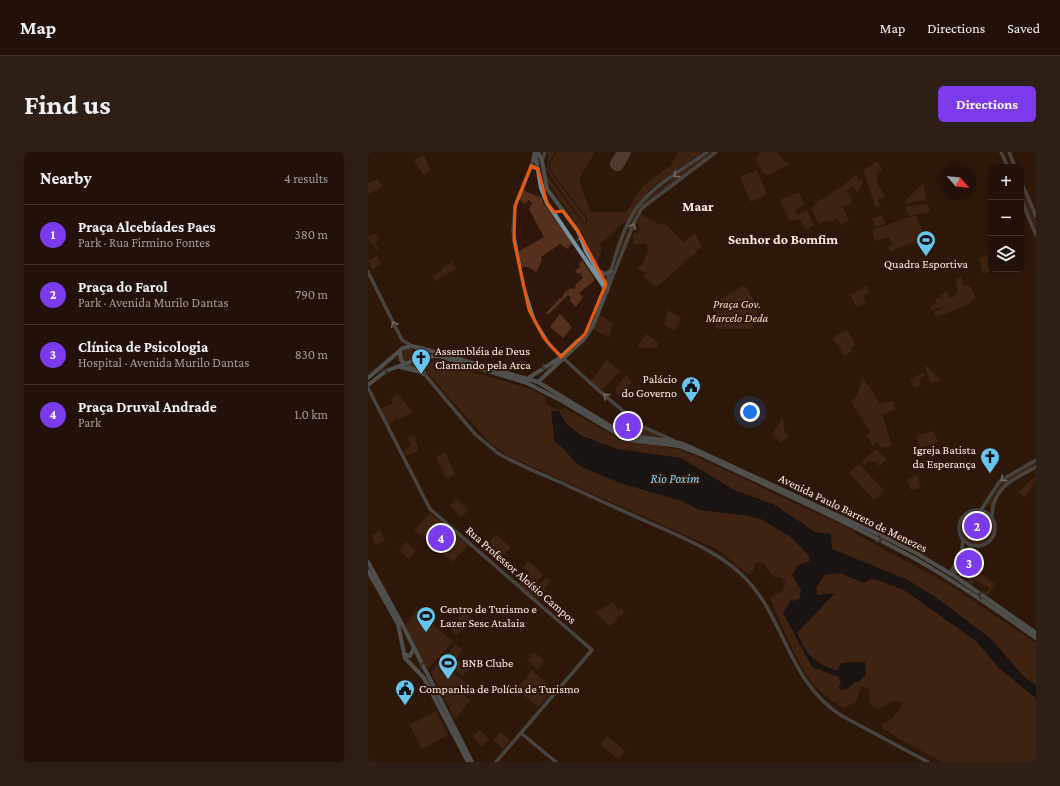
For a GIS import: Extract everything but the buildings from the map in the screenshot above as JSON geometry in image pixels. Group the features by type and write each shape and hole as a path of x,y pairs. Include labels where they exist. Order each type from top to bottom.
{"main road":[{"path":"537,153 542,161 546,184 557,203 578,231 586,251 606,288"},
{"path":"533,161 537,153"},
{"path":"537,153 538,169 543,193 550,208 606,288"},
{"path":"531,166 538,169"},
{"path":"550,208 555,207 557,203"},
{"path":"556,216 558,211 563,211"},
{"path":"597,270 605,274 611,271"},
{"path":"532,385 538,382 563,358 585,334 606,288"},
{"path":"368,378 403,348 414,347 439,352 527,381"},
{"path":"414,347 418,352 418,358"},
{"path":"400,351 401,360 406,364"},
{"path":"368,387 386,371 425,356 439,356 527,381 563,358"},
{"path":"420,366 425,356"},
{"path":"398,367 421,372"},
{"name":"Avenida Paulo Barreto de Menezes","path":"527,381 538,382 622,433 635,437 673,440 736,467 859,527 953,582 1036,638"},
{"name":"Avenida Paulo Barreto de Menezes","path":"527,381 630,440 679,446 916,553 1036,633"},
{"path":"913,558 951,575 953,582"},
{"path":"368,562 472,762"},
{"path":"368,571 398,624 404,654 407,661 424,678 468,762"},
{"path":"404,654 410,656 414,648"},
{"path":"438,709 442,712"}],"street":[{"path":"542,161 545,152"},
{"path":"606,288 631,217 641,202 707,152"},
{"path":"606,288 632,227 642,208 669,186 716,152"},
{"path":"1001,152 1007,164"},
{"path":"1009,152 1014,164"},
{"path":"533,161 515,206 514,217 514,241 529,310 544,338 563,358 641,426 673,440"},
{"path":"1024,188 1036,216"},
{"path":"1021,200 1036,235"},
{"path":"368,272 402,340 414,347"},
{"path":"418,358 420,366 426,376 475,434 486,445 499,454 684,538 720,558 745,578 765,604 798,670 818,697 842,716 928,762"},
{"path":"406,364 426,376"},
{"name":"Rua Professor Aloísio Campos","path":"368,387 430,509 592,650 522,733"},
{"path":"981,510 1000,481 1036,460"},
{"path":"951,575 965,553 973,545 983,544 991,538 995,529 992,518 995,501 1003,487 1036,467"},
{"path":"973,545 964,539 959,531 962,517 970,511 981,510 992,518"},
{"path":"951,575 962,549 964,539"},
{"path":"496,762 522,733 556,762"}],"highlighted area":[{"path":"531,166 538,169 547,203 554,212 563,211 578,231 606,284 585,334 561,357 544,338 529,310 514,241 515,206"}],"green space":[{"path":"548,152 595,152 579,179 590,212 626,212 643,186 671,165 678,152 702,152 649,190 635,206 627,220 599,245 602,250 596,264 582,232 548,183 545,173 596,241 547,171"},
{"path":"709,152 714,152 646,202 636,215 606,284 632,218 642,202"},
{"path":"759,152 777,152 785,162 788,161 790,164 768,175 764,174 755,159 760,155"},
{"path":"424,155 430,170 423,175 414,160"},
{"path":"878,161 882,170 877,173 877,183 885,195 878,200 880,206 876,208 863,170"},
{"path":"757,170 767,194 751,202 740,177"},
{"path":"856,175 858,179 863,181 858,192 853,186 847,190 852,202 843,207 849,220 841,225 837,218 829,222 827,220 819,224 811,208 821,199 825,199"},
{"path":"378,179 382,187 368,194 368,183"},
{"path":"923,184 927,199 906,203 905,201"},
{"path":"523,190 542,198 543,203 572,243 567,249 560,244 541,257 542,260 536,272 528,267 522,267 518,252 544,237 529,209 532,203 529,200 525,204 519,199"},
{"path":"799,192 804,204 795,211 797,215 807,210 814,225 806,230 800,219 789,221 780,200"},
{"path":"1024,193 1036,220 1036,229 1024,202"},
{"path":"928,204 930,212 909,216 905,207"},
{"path":"641,215 661,225 665,223 683,242 695,233 702,247 657,287 644,277 646,273 636,268 643,264 648,250 646,243 634,245 633,234 641,231 637,223"},
{"path":"882,215 886,224 875,227 872,218"},
{"path":"916,215 925,237 890,252 888,247 892,245 890,237 875,241 872,230"},
{"path":"376,233 379,239 375,242 379,250 377,251 372,243 370,244 368,237"},
{"path":"988,255 989,272 983,274 979,258"},
{"path":"377,256 381,264 372,270 368,261"},
{"path":"582,260 595,280 579,293 583,297 576,307 569,300 571,298 568,295 548,315 546,313 560,298 561,299 565,292 576,287 575,285 583,278 580,274 583,272 577,274 575,271 580,267 579,264"},
{"path":"453,262 456,269 435,281 433,276 442,270 442,268"},
{"path":"961,277 964,286 970,285 976,298 967,305 936,317 934,313 940,309 940,307 932,311 930,307 936,303 936,299 941,297 940,294 946,292 950,299 955,296 958,290 956,279"},
{"path":"867,285 869,293 863,296 866,303 856,307 851,295"},
{"name":"Praça Gov. Marcelo Deda","path":"743,286 746,287 758,308 753,327 751,329 718,329 716,327 716,302"},
{"path":"668,310 681,318 675,331 664,324"},
{"path":"560,314 572,327 563,338 550,327"},
{"path":"599,314 613,324 609,337 593,330"},
{"path":"847,330 856,345 851,348 852,351 845,356 832,338"},
{"path":"646,334 659,343 657,348 637,348"},
{"path":"406,348 412,348 416,352 416,358 412,362 406,362 402,358 402,352"},
{"path":"438,360 480,375 530,389 544,396 546,404 558,411 551,411 555,442 567,451 582,467 620,483 682,501 700,510 744,515 761,519 792,538 809,556 810,561 800,566 797,581 801,590 800,598 783,613 812,667 839,677 843,690 855,682 864,662 847,662 837,671 822,665 816,662 804,648 797,633 834,593 817,596 816,588 825,575 840,573 864,583 872,578 904,590 976,641 999,668 1036,698 1036,762 942,762 899,739 883,728 882,723 892,719 902,704 898,701 892,701 879,709 870,704 869,689 861,686 856,702 843,708 815,686 799,662 789,641 770,598 779,593 785,586 785,581 780,577 774,577 763,563 755,563 753,573 748,574 717,549 506,455 489,442 428,373 425,366 426,362"},
{"path":"606,360 620,371 602,390 591,382"},
{"path":"923,363 941,380 931,383"},
{"path":"924,372 925,375 919,379 921,385 914,388 910,380"},
{"path":"626,375 632,382 620,396 616,393 616,387"},
{"path":"863,377 880,404 893,401 895,410 882,414 892,446 882,448 877,442 873,446 867,436 871,432 851,402 856,397"},
{"path":"398,395 412,412 400,419 398,417 389,425 381,409 393,403 391,399"},
{"path":"565,408 620,439 682,450 854,531 856,534 948,584 1036,643 1036,685 1025,678 991,639 938,599 908,580 832,549 831,534 815,532 773,504 736,491 681,458 617,449 582,436 567,425 558,411"},
{"path":"625,415 637,424 664,437 628,433 615,428"},
{"path":"783,418 784,430 788,436 781,443 772,433"},
{"path":"934,431 938,442 920,448 916,436"},
{"path":"414,435 419,450 407,456 404,450 411,446 407,438"},
{"path":"876,449 887,459 879,466 875,461 872,462 869,460 864,465 862,461"},
{"path":"446,453 455,474 446,478 436,457"},
{"path":"1036,462 1036,466 1012,479 1003,487 991,511 988,504 1002,482"},
{"path":"859,464 884,490 874,500 849,473"},
{"path":"917,475 921,488 911,490 907,479"},
{"path":"1036,476 1036,481 1025,497 1019,493 1025,485"},
{"path":"456,499 468,510 462,517 450,506"},
{"path":"845,505 857,521 833,510"},
{"path":"977,510 990,515 995,528 990,541 977,546 964,541 959,528 964,515"},
{"path":"430,513 468,545 453,562 414,530"},
{"path":"380,530 385,540 376,545 372,535"},
{"path":"496,534 511,547 504,555 489,542"},
{"path":"406,542 416,551 409,559 399,550"},
{"path":"528,561 543,574 536,583 539,585 546,577 551,581 544,589 546,591 538,600 519,583 529,572 523,567"},
{"path":"975,570 996,584 987,596 985,595 989,588 975,580 971,586 966,582"},
{"path":"613,602 618,610 621,608 625,612 610,626 595,613"},
{"name":"Centro de Turismo e Lazer Sesc Atalaia","path":"416,611 453,641 428,669 405,625"},
{"path":"464,612 472,619 457,635 450,629"},
{"path":"456,644 463,650 456,659 469,669 462,676 443,660"},
{"path":"534,652 544,661 538,670 527,660"},
{"name":"BNB Clube","path":"440,661 470,687 464,695 470,701 455,719 449,708 451,705 448,706 431,672"},
{"path":"532,670 553,690 538,707 517,689"},
{"path":"436,711 448,735 422,749 410,725"},
{"path":"480,730 489,739 482,747 472,736"},
{"path":"501,732 510,741 503,749 494,740"},
{"path":"607,736 625,751 618,759 600,744"}],"water":[{"name":"Rio Poxim","path":"551,411 559,411 567,425 582,436 617,449 681,458 736,491 773,504 815,532 831,534 832,549 908,580 938,599 991,639 1025,678 1036,685 1036,698 999,668 976,641 904,590 872,578 864,583 840,573 824,575 816,588 817,595 835,593 797,633 808,653 822,665 829,668 837,671 841,663 865,662 866,674 859,682 855,682 847,689 840,690 838,687 841,684 839,677 812,667 783,613 791,600 794,601 800,598 801,590 792,575 797,566 810,561 809,556 792,538 761,519 744,515 700,510 682,501 620,483 582,467 555,442"}],"waterway":[{"path":"556,152 550,162 549,169 587,219 586,223"}],"runway":[{"path":"617,164 624,152"}],"place":[{"name":"Quadra Esportiva","path":"926,257"},
{"name":"Assembléia de Deus Clamando pela Arca","path":"421,375"},
{"name":"Palácio do Governo","path":"691,403"},
{"name":"Praça Alcebíades Paes","path":"628,426"},
{"name":"Igreja Batista da Esperança","path":"990,474"},
{"name":"Praça do Farol","path":"977,526"},
{"name":"Praça Druval Andrade","path":"441,538"},
{"name":"Clínica de Psicologia","path":"969,563"},
{"name":"Centro de Turismo e Lazer Sesc Atalaia","path":"426,633"},
{"name":"BNB Clube","path":"448,680"},
{"name":"Companhia de Polícia de Turismo","path":"405,706"}],"district":[{"name":"Maar","path":"698,206"},
{"name":"Senhor do Bomfim","path":"783,239"}]}
